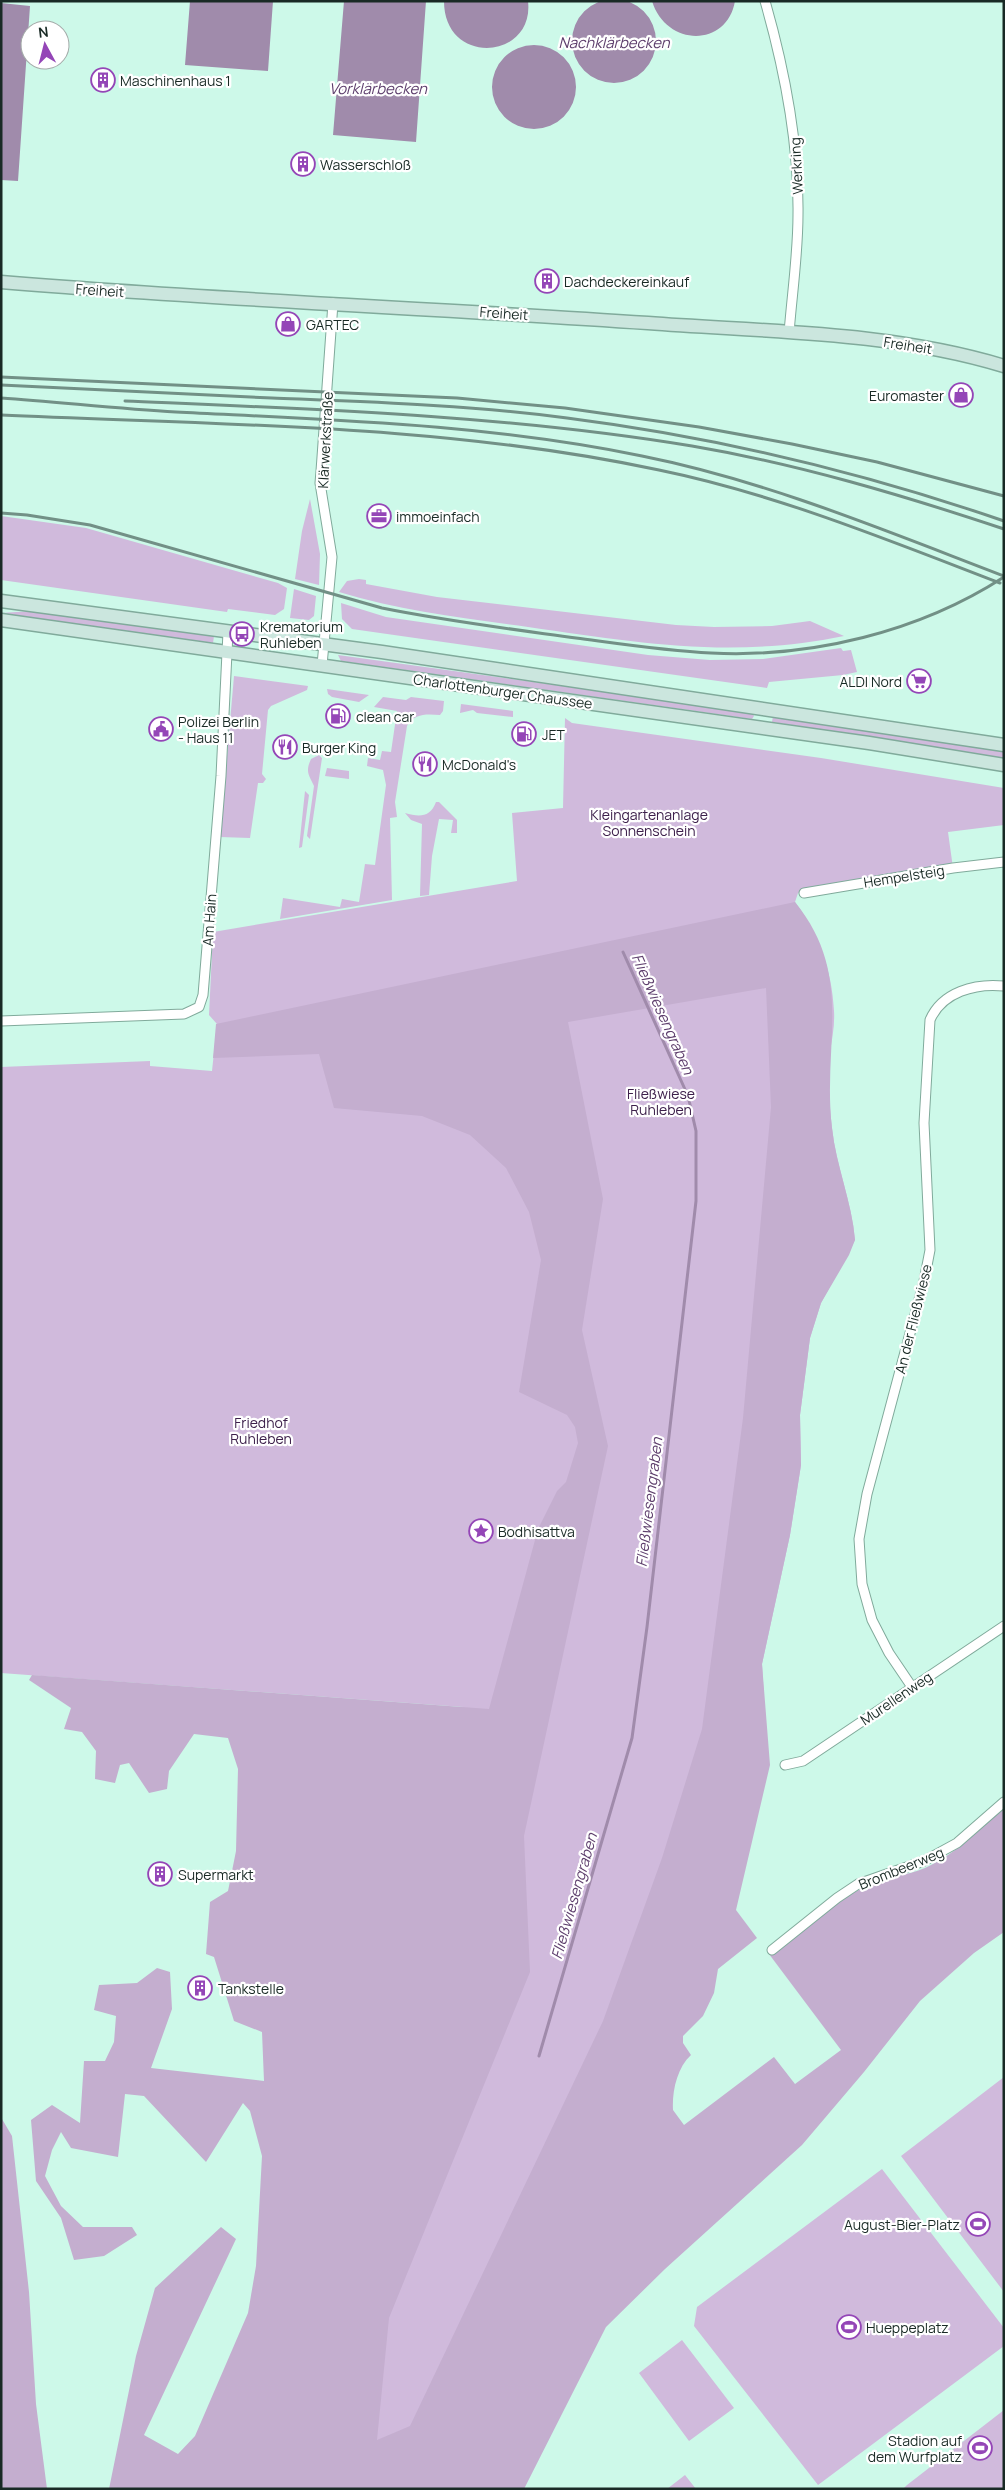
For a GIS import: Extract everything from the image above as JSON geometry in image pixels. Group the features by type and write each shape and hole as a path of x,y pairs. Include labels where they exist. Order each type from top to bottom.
{"main road":[{"name":"Freiheit","path":"1,282 507,313 879,340 946,351 1004,366"},
{"name":"Charlottenburger Chaussee","path":"1,601 324,644 870,723 1004,745"},
{"name":"Charlottenburger Chaussee","path":"1,620 869,742 1004,765"}],"street":[{"name":"Werkring","path":"765,1 788,93 797,168 798,217 788,333"},
{"name":"Klärwerkstraße","path":"322,665 332,557 320,483 320,471 333,303"},
{"name":"Am Hain","path":"1,1021 184,1014 199,1007 203,994 221,776 228,632"},
{"name":"Hempelsteig","path":"804,893 953,868 1004,862"},
{"name":"An der Fließwiese","path":"912,1687 879,1636 866,1602 859,1561 862,1517 924,1281 930,1250 924,1123 930,1020 938,1007 954,994 976,986 1004,986"},
{"name":"Murellenweg","path":"785,1765 803,1761 1004,1626"},
{"name":"Brombeerweg","path":"772,1950 837,1898 858,1884 924,1861 957,1843 1004,1802"}],"green space":[{"path":"310,499 320,554 319,585 295,579 302,531"},
{"path":"1,516 86,528 278,583 287,588 284,609 275,615 228,609 227,612 1,580"},
{"path":"366,580 366,584 437,597 676,625 714,627 772,626 810,621 844,636 763,647 686,646 647,643 433,613 362,599 339,592 347,581"},
{"path":"294,589 316,596 314,616 309,620 290,618"},
{"path":"341,603 386,617 648,655 710,660 763,659 841,648 843,651 851,650 857,672 769,682 767,688 352,629 342,619"},
{"path":"32,611 214,636 213,643 1,613"},
{"path":"338,655 752,712 754,716 752,719 341,661"},
{"path":"234,676 308,686 307,690 271,706 268,710 262,774 266,779 263,783 258,783 250,838 220,837"},
{"path":"327,689 369,695 359,702 332,697 328,694"},
{"path":"383,697 406,700 411,697 444,701 443,711 440,715 417,717 407,726 395,802 397,817 390,818 392,900 280,919 283,898 340,907 342,899 359,902 365,864 375,865 386,785 383,770 367,766 368,758 380,760 382,751 391,752 397,711 374,707"},
{"path":"461,704 513,711 513,717 477,713 473,710 460,713"},
{"path":"773,716 1004,752 1004,758 772,722"},
{"path":"565,718 572,723 821,758 1004,788 1004,825 948,832 953,868 798,893 795,902 811,927 823,954 833,996 834,1016 829,1071 831,1119 834,1142 851,1212 855,1240 821,1303 810,1338 800,1415 801,1465 790,1535 762,1664 764,1697 400,2489 230,2489 463,1707 1,1673 1,1067 150,1061 150,1066 212,1071 217,1024 209,1015 213,932 517,881 512,813 563,808"},
{"path":"319,755 322,758 310,839 307,836 314,786 308,773 308,767 311,759"},
{"path":"327,768 349,771 349,779 325,776"},
{"path":"305,791 309,795 302,847 299,848"},
{"path":"436,802 439,802 457,820 457,833 451,833 453,820 439,819 432,856 429,895 420,896 422,824 411,820 405,813 415,815 427,814"},
{"name":"August-Bier-Platz","path":"1004,2077 1004,2292 901,2156"},
{"name":"Hueppeplatz","path":"882,2169 1004,2328 1004,2346 818,2485 694,2326 697,2307"},
{"path":"682,2340 734,2408 689,2441 639,2373"},
{"name":"Stadion auf dem Wurfplatz","path":"1004,2410 1004,2489 903,2489 907,2485"},
{"path":"685,2475 696,2489 667,2489"}],"shaded area":[{"path":"795,902 813,930 825,957 830,984 832,1011 830,1097 832,1128 851,1212 855,1240 849,1255 821,1303 810,1338 800,1415 801,1465 790,1535 762,1664 770,1765 736,1910 757,1938 718,1969 714,1993 703,2016 683,2036 683,2043 691,2055 682,2066 676,2080 673,2110 684,2125 774,2057 795,2084 841,2050 769,1954 774,1950 780,1950 854,1892 873,1883 925,1868 947,1856 1004,1808 1004,1932 974,1953 920,2001 864,2072 802,2145 665,2269 606,2327 524,2489 109,2489 136,2356 155,2288 221,2227 236,2239 144,2435 178,2454 195,2436 248,2313 256,2266 262,2156 250,2111 243,2103 206,2162 144,2096 125,2094 118,2157 71,2148 61,2132 52,2150 45,2176 61,2206 83,2227 132,2227 137,2235 104,2256 74,2260 61,2218 36,2181 31,2120 52,2105 80,2123 84,2061 105,2061 114,2042 116,2016 94,2010 99,1985 137,1983 157,1968 170,1972 172,2009 151,2068 264,2081 262,2032 234,2021 214,1957 206,1954 210,1902 228,1891 236,1851 238,1769 228,1738 194,1734 169,1771 167,1789 149,1793 129,1763 120,1765 115,1783 95,1779 96,1751 82,1732 64,1729 71,1708 29,1680 32,1675 489,1709 538,1529 557,1491 566,1482 578,1443 575,1427 567,1415 519,1392 541,1260 529,1212 506,1168 470,1135 422,1116 334,1108 319,1054 213,1058 216,1024","holes":["766,988 771,1107 743,1418 702,1729 662,1858 603,2021 410,2426 377,2440 389,2318 530,1972 524,1836 608,1446 582,1330 603,1199 568,1022"]},
{"path":"2,2119 12,2136 29,2292 36,2404 47,2489 1,2489"}],"water":[{"name":"Nachklärbecken","path":"614,-1 630,2 644,11 653,25 656,41 653,57 644,71 630,80 614,83 598,80 584,71 575,57 572,41 575,25 584,11 598,2"},
{"path":"190,1 273,1 268,71 185,65"},
{"name":"Vorklärbecken","path":"344,1 426,1 416,142 333,135"},
{"path":"444,1 528,1 526,21 518,35 504,44 489,48 472,46 458,37 448,22"},
{"path":"652,1 735,1 730,16 721,27 709,34 696,36 682,34 670,27 659,16"},
{"path":"1,3 30,6 29,20 20,20 20,70 26,70 18,181 1,180"},
{"path":"534,45 550,48 564,57 573,71 576,87 573,103 564,117 550,126 534,129 518,126 504,117 495,103 492,87 495,71 504,57 518,48"}],"waterway":[{"name":"Fließwiesengraben","path":"539,2056 632,1738 647,1627 696,1201 696,1131 688,1096 623,952"}],"railway":[{"path":"1,377 457,398 565,408 699,427 792,444 877,462 1004,496"},
{"path":"1,385 419,405 567,418 678,435 788,458 897,487 1004,521"},
{"path":"1,398 154,411 410,425 468,430 584,445 689,466 780,493 871,525 1004,576"},
{"path":"125,401 409,415 480,420 622,435 732,453 810,471 927,504 1004,529"},
{"path":"1,415 332,429 496,443 578,455 703,480 789,505 1000,583"},
{"path":"1,513 90,525 382,608 503,628 694,652 749,653 787,651 863,638 900,627 936,613 1004,577"}],"place":[{"name":"Maschinenhaus 1","path":"103,80"},
{"name":"Wasserschloß","path":"303,164"},
{"name":"Dachdeckereinkauf","path":"547,281"},
{"name":"GARTEC","path":"288,324"},
{"name":"Euromaster","path":"961,395"},
{"name":"immoeinfach","path":"379,516"},
{"name":"Krematorium Ruhleben","path":"242,634"},
{"name":"ALDI Nord","path":"919,681"},
{"name":"clean car","path":"338,716"},
{"name":"Polizei Berlin - Haus 11","path":"161,729"},
{"name":"JET","path":"524,734"},
{"name":"Burger King","path":"285,747"},
{"name":"McDonald's","path":"425,764"},
{"name":"Bodhisattva","path":"481,1531"},
{"name":"Supermarkt","path":"160,1874"},
{"name":"Tankstelle","path":"200,1988"},
{"name":"August-Bier-Platz","path":"978,2224"},
{"name":"Hueppeplatz","path":"849,2327"},
{"name":"Stadion auf dem Wurfplatz","path":"980,2448"}],"park label":[{"name":"Kleingartenanlage Sonnenschein","path":"649,822"},
{"name":"Fließwiese Ruhleben","path":"661,1102"},
{"name":"Friedhof Ruhleben","path":"261,1430"}]}
